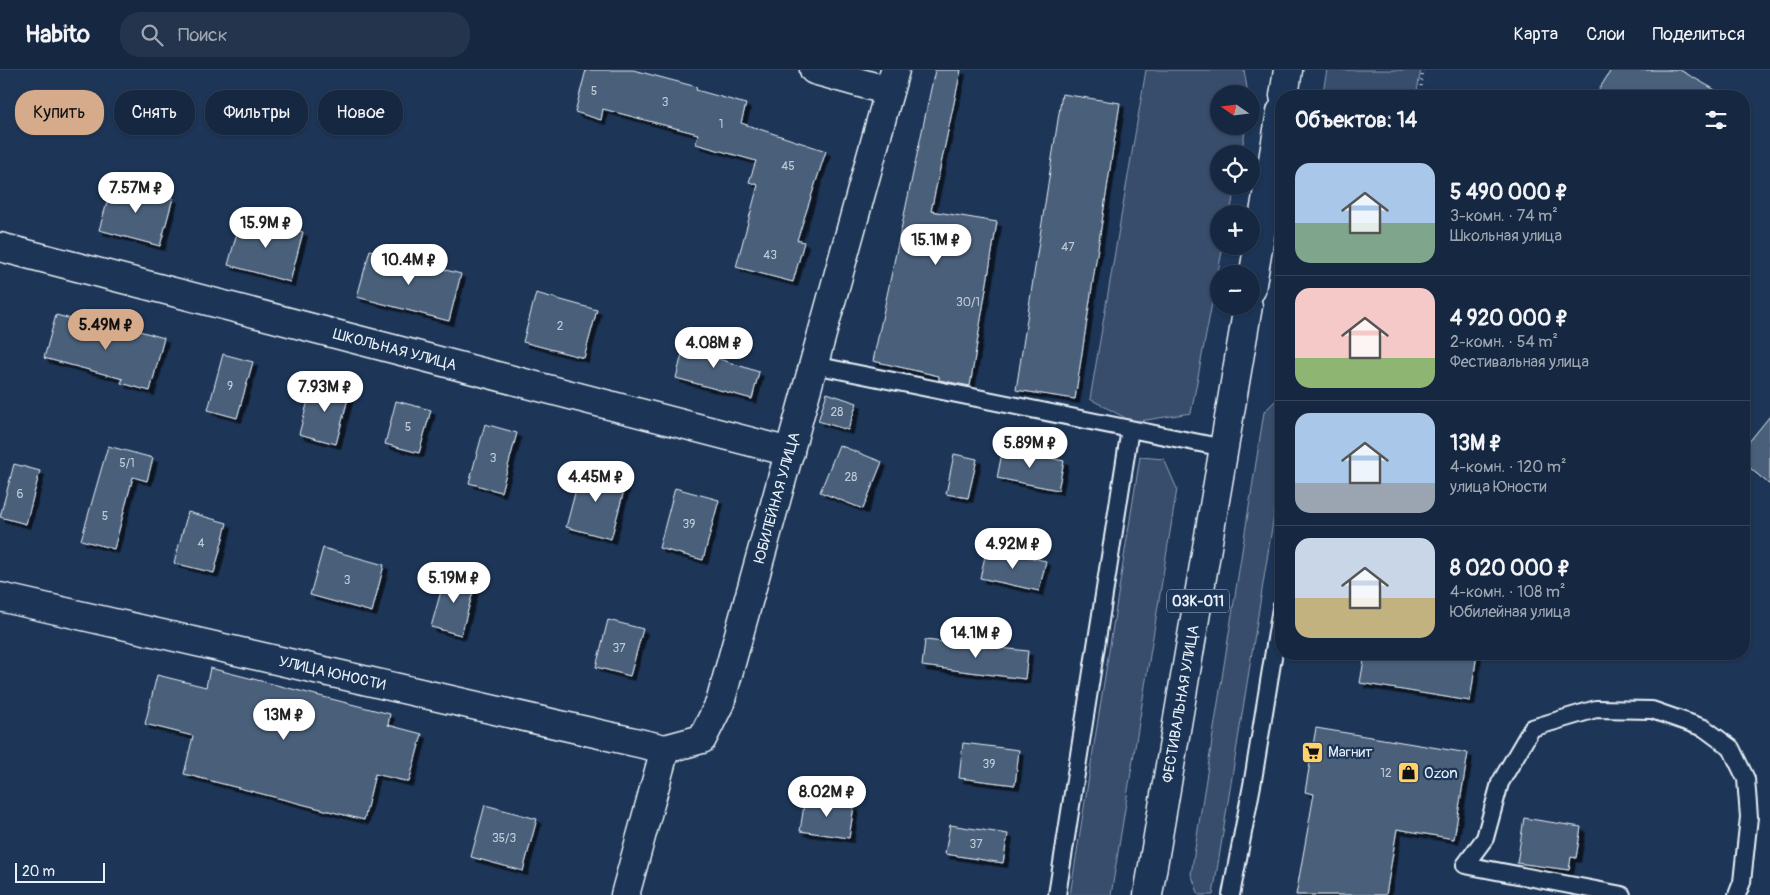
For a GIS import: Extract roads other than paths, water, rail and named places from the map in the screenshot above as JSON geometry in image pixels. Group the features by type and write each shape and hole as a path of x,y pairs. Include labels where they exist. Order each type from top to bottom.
{"street":[{"path":"814,70 892,80"},
{"path":"1285,90 1288,70"},
{"name":"ЮБИЛЕЙНАЯ УЛИЦА","path":"665,749 702,739 720,703 892,80"},
{"path":"1255,265 1275,151"},
{"name":"ШКОЛЬНАЯ УЛИЦА","path":"0,247 790,452"},
{"name":"ФЕСТИВАЛЬНАЯ УЛИЦА","path":"1148,895 1246,315"},
{"name":"УЛИЦА ЮНОСТИ","path":"0,597 665,749"},
{"path":"624,895 665,749"}],"lane":[{"path":"814,365 1224,448"},
{"path":"1057,895 1130,429"},
{"path":"1231,895 1253,780 1275,645"},
{"path":"1622,895 1465,865 1484,838 1500,783 1532,728 1596,709 1652,710 1704,728 1731,748 1746,779 1749,817 1742,882 1737,895"}],"place":[{"name":"Магнит","path":"1312,752"},
{"name":"Ozon","path":"1408,773"}]}
